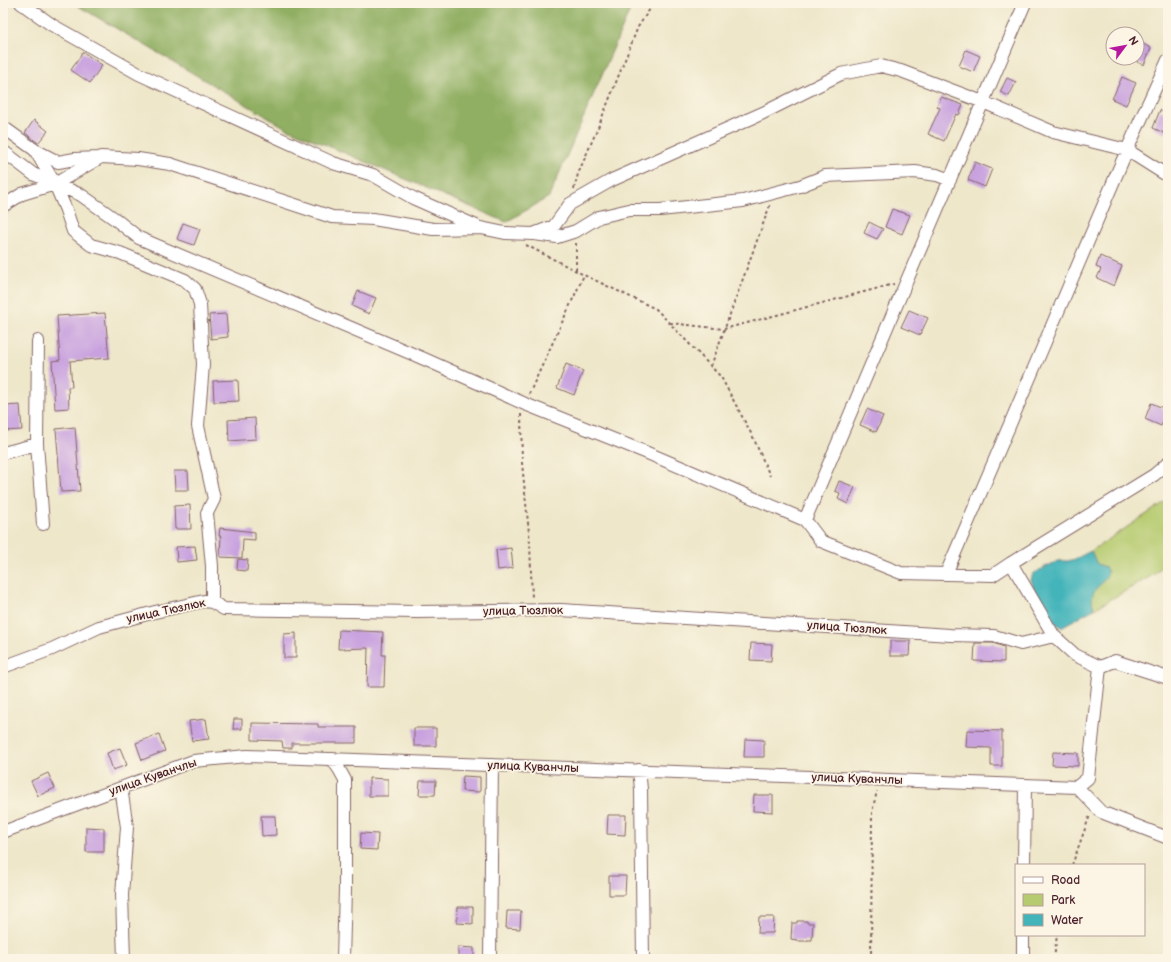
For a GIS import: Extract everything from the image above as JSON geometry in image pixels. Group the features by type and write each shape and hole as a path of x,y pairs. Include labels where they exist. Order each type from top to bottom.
{"street":[{"path":"21,3 52,25 139,74 333,163 373,175 413,198 481,228 504,233 557,237 576,231 599,217 629,210 660,210 743,201 800,186 825,176 915,172 937,175 950,180"},
{"path":"804,520 1025,3"},
{"path":"946,574 1127,150 1168,60"},
{"path":"533,234 554,226 570,204 612,180 763,113 841,74 881,66 901,71 983,102 1053,132 1127,150 1168,176"},
{"path":"3,128 35,150 58,162 74,159 100,158 138,159 170,164 332,217 373,219 433,229 481,228"},
{"path":"35,150 54,184 66,210 73,231 91,245 120,253 184,280 195,289 200,304 203,365 198,426 214,499 207,513 212,566 212,602"},
{"path":"3,151 33,174 81,195 115,219 138,238 422,358 525,404 645,452 804,520 821,541 901,573 993,575 1154,475 1168,462"},
{"path":"3,206 22,194 54,184 100,158"},
{"path":"22,194 33,174"},
{"path":"38,341 37,444 43,524"},
{"path":"3,453 37,444"},
{"path":"1154,475 1168,458"},
{"path":"1011,563 1054,636 1075,655 1100,667 1115,661 1168,678"},
{"name":"улица Тюзлюк","path":"3,667 52,649 99,626 204,601 212,602 224,609 416,612 561,610 950,635 994,636 1020,644 1054,636"},
{"path":"1100,667 1088,778 1077,787 1101,812 1168,838"},
{"name":"улица Куванчлы","path":"3,832 194,761 247,756 1077,787"},
{"path":"332,759 345,780 345,890 342,959"},
{"path":"490,959 492,765"},
{"path":"639,770 641,789 643,959"},
{"path":"1024,864 1025,785"},
{"path":"121,788 127,827 122,895 124,959"},
{"path":"1023,936 1023,959"}],"path":[{"path":"570,204 578,174 638,27 654,3"},
{"path":"710,367 774,192"},
{"path":"521,243 656,309 721,377 770,476"},
{"path":"532,610 530,543 522,463 520,412 584,275"},
{"path":"669,323 724,329 907,281"},
{"path":"871,959 872,812 880,780"},
{"path":"1072,864 1093,804"},
{"path":"1054,959 1057,936"}],"green space":[{"path":"73,3 633,3 549,197 506,222 286,128"},
{"path":"1168,500 1168,561 1153,575 1094,609 1091,600 1094,589 1105,567 1097,564 1091,551"}],"water":[{"path":"1091,551 1097,564 1105,567 1108,572 1106,578 1094,592 1092,602 1094,609 1061,627 1052,621 1037,598 1031,580 1033,574 1058,561 1075,559"}],"building":[{"path":"1145,45 1151,48 1145,63"},
{"path":"966,50 980,56 973,72 959,66"},
{"path":"83,52 102,65 90,83 71,70"},
{"path":"1122,77 1136,83 1126,105 1112,99"},
{"path":"1007,78 1016,82 1009,96 1000,92"},
{"path":"941,97 963,105 959,115 956,114 944,141 928,134 940,108 937,107"},
{"path":"1160,110 1168,114 1168,128 1166,134 1153,128"},
{"path":"34,120 48,131 38,143 25,133"},
{"path":"975,162 992,169 985,187 968,180"},
{"path":"892,209 910,215 902,234 885,227"},
{"path":"869,222 883,229 877,239 864,233"},
{"path":"183,223 200,229 194,245 177,239"},
{"path":"1100,256 1122,266 1114,286 1097,278 1101,269 1096,267"},
{"path":"358,291 376,298 369,314 352,306"},
{"path":"909,310 928,318 920,335 901,327"},
{"path":"105,313 109,358 70,361 72,387 68,387 69,408 55,409 52,361 60,360 57,316"},
{"path":"226,314 228,337 211,339 209,315"},
{"path":"566,364 583,371 574,395 557,388"},
{"path":"238,380 239,401 214,402 213,381"},
{"path":"1151,403 1168,410 1161,426 1145,419"},
{"path":"20,405 22,430 3,431 3,406"},
{"path":"867,409 883,416 876,432 860,425"},
{"path":"255,418 256,439 229,441 228,420"},
{"path":"75,427 80,491 61,492 56,429"},
{"path":"174,471 188,471 189,490 175,490"},
{"path":"839,481 855,487 848,504 838,499 840,493 835,491"},
{"path":"190,505 191,529 175,529 174,506"},
{"path":"220,528 255,532 255,540 243,539 242,558 220,557"},
{"path":"195,546 197,560 177,562 176,547"},
{"path":"511,548 513,568 498,570 496,550"},
{"path":"238,559 248,560 247,571 237,570"},
{"path":"339,630 383,632 382,655 385,655 384,687 367,687 368,648 338,649"},
{"path":"296,633 296,658 284,658 284,634"},
{"path":"890,641 910,641 909,656 890,656"},
{"path":"751,643 772,644 771,661 750,660"},
{"path":"975,643 993,643 1004,647 1004,662 974,661"},
{"path":"206,719 209,739 192,741 189,721"},
{"path":"234,719 242,719 242,729 233,729"},
{"path":"252,723 318,724 318,727 356,727 356,743 292,743 292,748 283,748 282,741 252,740"},
{"path":"414,728 436,728 436,746 414,746"},
{"path":"967,730 1002,731 1002,766 991,766 991,748 966,747"},
{"path":"159,734 165,751 142,760 136,743"},
{"path":"745,739 764,740 764,757 744,757"},
{"path":"120,748 127,765 113,770 107,753"},
{"path":"1053,752 1078,753 1078,766 1052,765"},
{"path":"48,773 55,788 38,796 31,781"},
{"path":"463,776 480,777 480,792 462,791"},
{"path":"369,778 388,779 388,796 369,796"},
{"path":"420,781 436,781 435,795 419,795"},
{"path":"754,795 773,795 773,812 753,811"},
{"path":"608,815 626,815 625,835 607,834"},
{"path":"261,816 275,816 276,835 262,836"},
{"path":"86,827 104,828 104,852 86,852"},
{"path":"361,833 378,834 377,850 360,849"},
{"path":"609,876 626,876 625,895 609,895"},
{"path":"458,907 473,907 473,924 457,923"},
{"path":"507,911 521,911 520,929 506,928"},
{"path":"759,917 774,917 773,933 758,933"},
{"path":"797,921 807,921 807,923 813,923 812,940 797,941 791,939 792,923 797,923"},
{"path":"458,947 474,948 474,959 458,959"}]}
